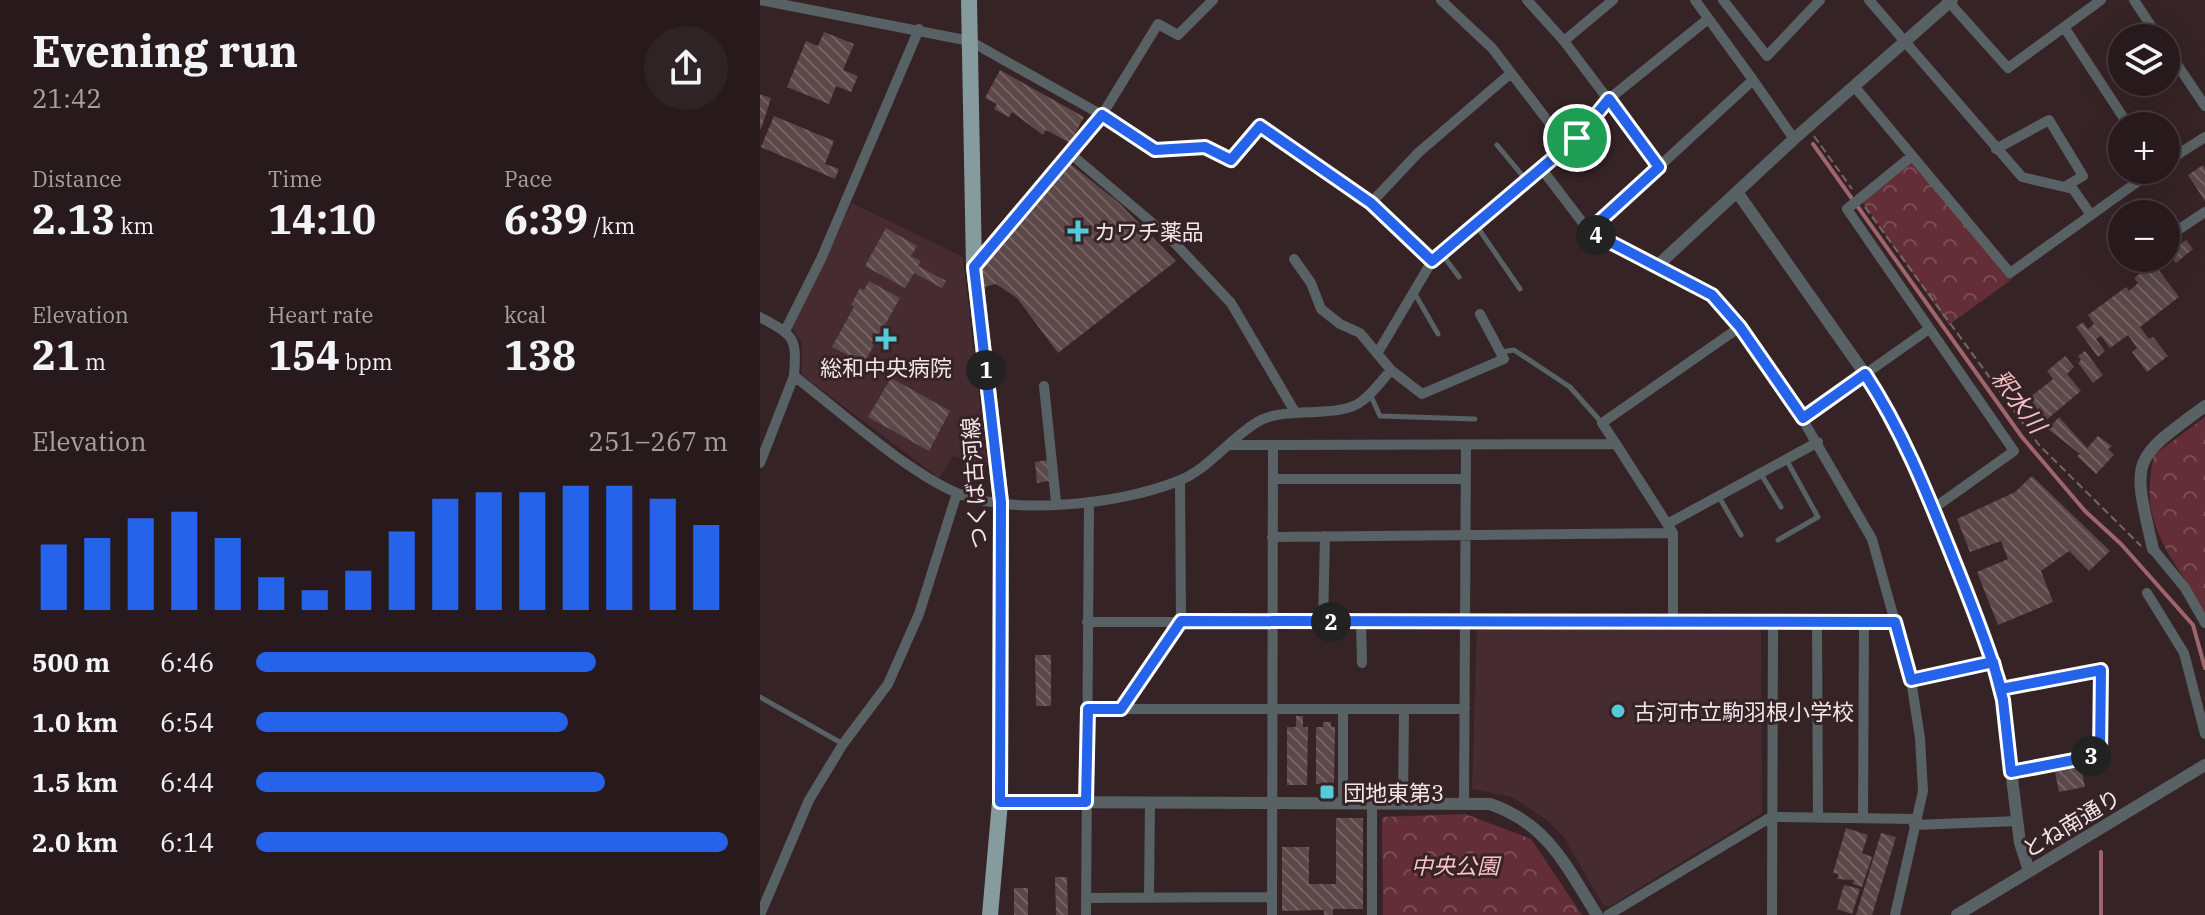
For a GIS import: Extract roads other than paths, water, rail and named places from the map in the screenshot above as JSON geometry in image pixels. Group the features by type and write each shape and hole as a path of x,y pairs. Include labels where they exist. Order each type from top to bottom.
{"main road":[{"name":"つくば古河線","path":"969,0 974,267 1001,502 1000,802 990,915"}],"street":[{"path":"760,0 970,41 1102,115 1155,150 1205,147 1231,160 1260,126 1371,203 1432,261"},
{"path":"974,267 1072,155 1102,115 1158,24 1178,35 1213,0"},
{"path":"1441,0 1492,48 1567,146"},
{"path":"1527,0 1564,41 1659,167"},
{"path":"1564,41 1613,0"},
{"path":"1695,0 1794,139"},
{"path":"1723,0 1767,56 1820,0"},
{"path":"1803,0 1811,10"},
{"path":"1869,0 2022,177 2066,186 2091,215"},
{"path":"1658,265 1950,1 2008,68 2101,0"},
{"path":"2134,0 2150,24"},
{"path":"1377,354 1432,261 1567,146 1609,99 1708,19"},
{"path":"2064,27 2120,112"},
{"path":"785,331 821,259 919,29"},
{"path":"2180,69 2205,106"},
{"path":"1371,203 1418,153 1511,73"},
{"path":"1589,231 1753,80"},
{"path":"1854,86 2010,273 2134,184"},
{"path":"1996,149 2049,120 2083,176 2066,186"},
{"path":"2180,153 2205,137"},
{"path":"1072,155 1170,238 1231,303 1295,412"},
{"path":"1912,156 1847,209 2014,451 1934,508"},
{"path":"1541,168 1589,231 1712,295 1740,327 1803,418 1872,539 1911,680 1923,791 1895,915"},
{"path":"1737,192 1865,374 1900,432 1934,508 2001,689 2018,821 2029,871"},
{"path":"2180,229 2205,212"},
{"path":"1294,259 1311,283 1321,309 1340,324 1360,333 1391,370 1422,394 1504,359 1480,314"},
{"path":"760,317 785,331 796,343 794,376 760,463"},
{"path":"1673,622 1671,528 1602,423 1740,327"},
{"path":"1803,418 1929,329"},
{"path":"794,376 899,456 957,493 1001,502 1089,502 1140,494 1180,481 1263,419 1295,412 1347,408 1361,403 1391,370"},
{"path":"1044,386 1056,502"},
{"path":"2205,406 2149,449 2142,464 2140,493 2153,549 2185,588 2205,623"},
{"path":"1272,537 1466,536 1671,528 1718,496 1818,442"},
{"path":"1228,445 1616,444"},
{"path":"1272,915 1273,445"},
{"path":"1464,802 1466,446"},
{"path":"1273,479 1465,479"},
{"path":"1121,709 1181,621 1180,481"},
{"path":"760,915 809,800 843,744 888,684 919,614 957,493"},
{"path":"1086,915 1089,502"},
{"path":"1323,622 1325,536"},
{"path":"2147,593 2184,653 2205,734"},
{"path":"1361,621 1362,663"},
{"path":"1087,622 1895,622"},
{"path":"1772,915 1773,623"},
{"path":"1817,623 1818,818"},
{"path":"1863,818 1864,623"},
{"path":"1911,680 1993,662"},
{"path":"2001,689 2101,670 2100,755 2011,772"},
{"path":"1088,709 1465,709"},
{"path":"1343,709 1343,802"},
{"path":"1403,802 1404,709"},
{"name":"とね南通り","path":"1957,915 2205,765"},
{"path":"1000,802 1464,802 1510,811 1541,832 1597,915"},
{"path":"1149,897 1150,802"},
{"path":"1372,802 1372,915"},
{"path":"1608,915 1771,817 1915,822 2018,821"},
{"path":"1086,898 1272,897"}],"lane":[{"path":"1497,145 1527,180"},
{"path":"1475,224 1520,289"},
{"path":"1442,253 1459,277"},
{"path":"1415,294 1438,334"},
{"path":"1500,352 1514,350 1570,387 1602,423"},
{"path":"1370,393 1380,416 1475,419"},
{"path":"1778,540 1818,517 1786,459"},
{"path":"1761,473 1781,507"},
{"path":"1718,496 1741,535"},
{"path":"760,697 843,744"}],"waterway":[{"name":"釈水川","path":"1813,144 2022,437 2085,511 2121,544 2193,625 2205,668"},
{"name":"釈水川","path":"2101,852 2101,915"}],"place":[{"name":"カワチ薬品","path":"1078,231"},
{"name":"総和中央病院","path":"886,339"},
{"name":"古河市立駒羽根小学校","path":"1618,711"},
{"name":"団地東第3","path":"1327,792"}],"park label":[{"name":"中央公園","path":"1455,865"}]}
